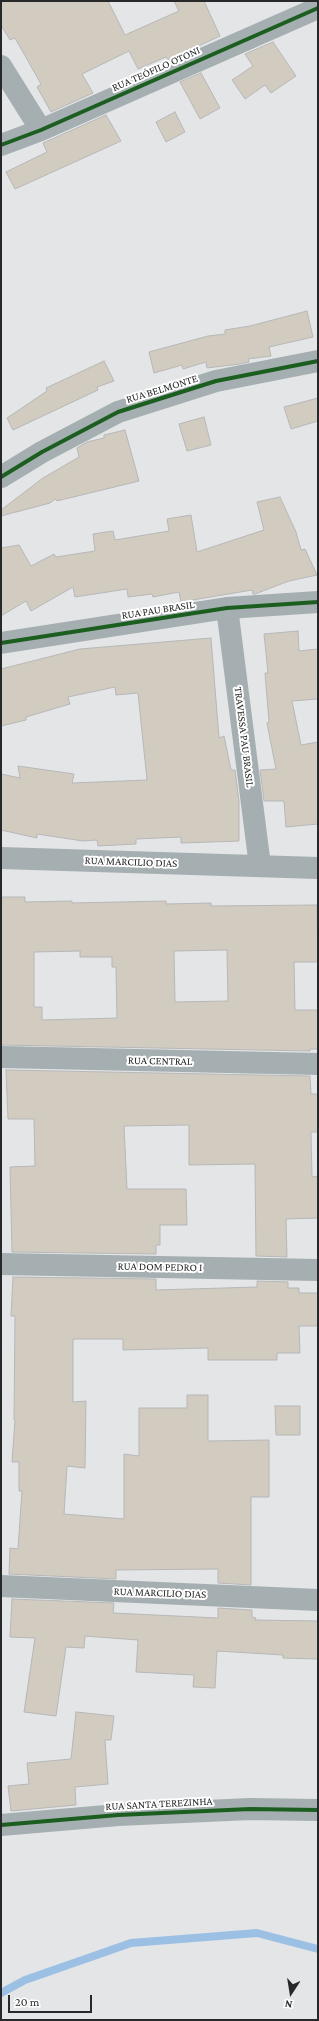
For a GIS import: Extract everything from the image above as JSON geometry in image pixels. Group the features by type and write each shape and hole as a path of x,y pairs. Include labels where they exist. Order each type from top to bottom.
{"street":[{"name":"RUA TEÓFILO OTONI","path":"1,145 41,130 318,8"},
{"path":"1,66 41,130"},
{"name":"RUA BELMONTE","path":"1,477 42,452 118,412 216,382 318,361"},
{"name":"RUA PAU BRASIL","path":"1,643 227,608 318,602"},
{"name":"TRAVESSA PAU BRASIL","path":"227,608 260,866"},
{"name":"RUA MARCILIO DIAS","path":"1,858 318,868"},
{"name":"RUA CENTRAL","path":"1,1057 318,1064"},
{"name":"RUA DOM PEDRO I","path":"1,1264 318,1270"},
{"name":"RUA MARCILIO DIAS","path":"1,1586 318,1600"},
{"name":"RUA SANTA TEREZINHA","path":"1,1825 126,1814 250,1809 318,1810"}],"building":[{"path":"1,1 108,1 125,35 179,11 174,1 204,1 220,36 168,60 166,57 138,69 129,51 82,74 93,93 51,112 37,87 41,84 15,38 10,40 1,25"},
{"path":"273,42 296,76 271,93 265,85 245,99 232,80 253,66 245,54"},
{"path":"201,73 220,108 200,119 180,82"},
{"path":"175,112 185,132 166,142 156,122"},
{"path":"106,115 121,141 15,189 6,172 47,152 43,143"},
{"path":"307,311 313,337 269,347 271,356 248,359 249,362 240,364 207,368 206,362 183,369 182,365 154,373 149,352 208,336 225,334 225,330 250,326"},
{"path":"104,361 114,381 97,387 98,390 13,430 7,418 47,391 46,388"},
{"path":"318,398 318,421 291,429 284,407"},
{"path":"204,417 211,445 187,451 179,424"},
{"path":"125,430 139,481 57,501 55,499 50,503 1,516 1,510 43,478 79,457 77,448 87,442 104,438 104,435"},
{"path":"280,497 296,532 301,550 305,549 317,575 289,581 255,594 253,594 252,590 181,602 179,592 153,597 152,594 128,597 127,589 75,597 73,587 31,611 26,601 1,616 1,548 19,545 31,566 54,554 56,557 95,551 93,534 113,531 115,540 169,531 167,519 191,515 197,552 264,530 257,502"},
{"path":"298,631 299,651 318,649 318,699 292,701 301,745 318,742 318,824 286,827 284,801 264,801 260,770 276,769 267,723 269,722 265,673 268,673 264,634"},
{"path":"211,638 219,738 224,736 231,770 235,770 239,801 239,841 181,843 181,837 136,839 136,844 98,846 97,840 83,841 37,834 37,838 1,830 1,774 20,778 18,766 74,774 72,783 147,780 138,693 116,695 115,687 68,697 70,704 26,717 26,720 1,726 1,669 80,649"},
{"path":"1,897 25,897 25,902 72,901 72,903 166,901 166,904 211,903 211,906 317,905 318,962 294,962 295,1010 318,1010 318,1049 310,1049 310,1051 1,1045","holes":["227,950 228,1001 175,1002 174,951","80,951 80,957 112,957 112,967 116,967 117,1018 42,1020 42,1007 34,1007 34,952"]},
{"path":"6,1070 310,1076 311,1094 318,1094 318,1132 311,1132 312,1177 318,1176 318,1218 286,1219 287,1257 256,1256 255,1164 189,1165 189,1125 124,1126 127,1189 186,1189 187,1225 160,1225 160,1245 156,1245 156,1254 12,1252 10,1167 35,1166 34,1119 8,1119"},
{"path":"13,1277 156,1279 156,1290 257,1287 257,1281 288,1282 288,1288 299,1288 299,1293 318,1293 318,1326 299,1326 300,1353 277,1353 277,1360 208,1360 208,1348 123,1350 123,1339 73,1339 73,1402 86,1401 85,1468 67,1466 64,1514 124,1519 124,1454 139,1456 139,1408 187,1408 187,1395 208,1395 208,1441 269,1440 269,1497 251,1497 251,1585 218,1583 218,1569 116,1570 116,1579 9,1574 10,1548 18,1549 22,1491 19,1491 19,1462 12,1462 15,1420 15,1316 11,1316"},
{"path":"275,1406 300,1406 300,1435 276,1435"},
{"path":"12,1599 114,1603 113,1613 218,1618 218,1608 252,1610 252,1617 256,1618 255,1620 318,1621 318,1659 283,1658 283,1655 217,1651 215,1688 193,1687 194,1675 136,1672 138,1640 85,1636 84,1648 66,1647 56,1716 24,1712 35,1638 10,1637"},
{"path":"76,1712 114,1716 111,1740 105,1740 108,1784 75,1787 76,1805 11,1811 8,1786 29,1784 27,1763 71,1759"}],"waterway":[{"path":"1,1993 25,1980 131,1943 257,1933 318,1949"}],"cycle path":[{"path":"1,145 41,130 318,8"},
{"path":"1,477 42,452 118,412 216,381 318,361"},
{"path":"1,643 227,608 318,602"},
{"path":"1,1825 118,1815 250,1809 318,1810"}]}
